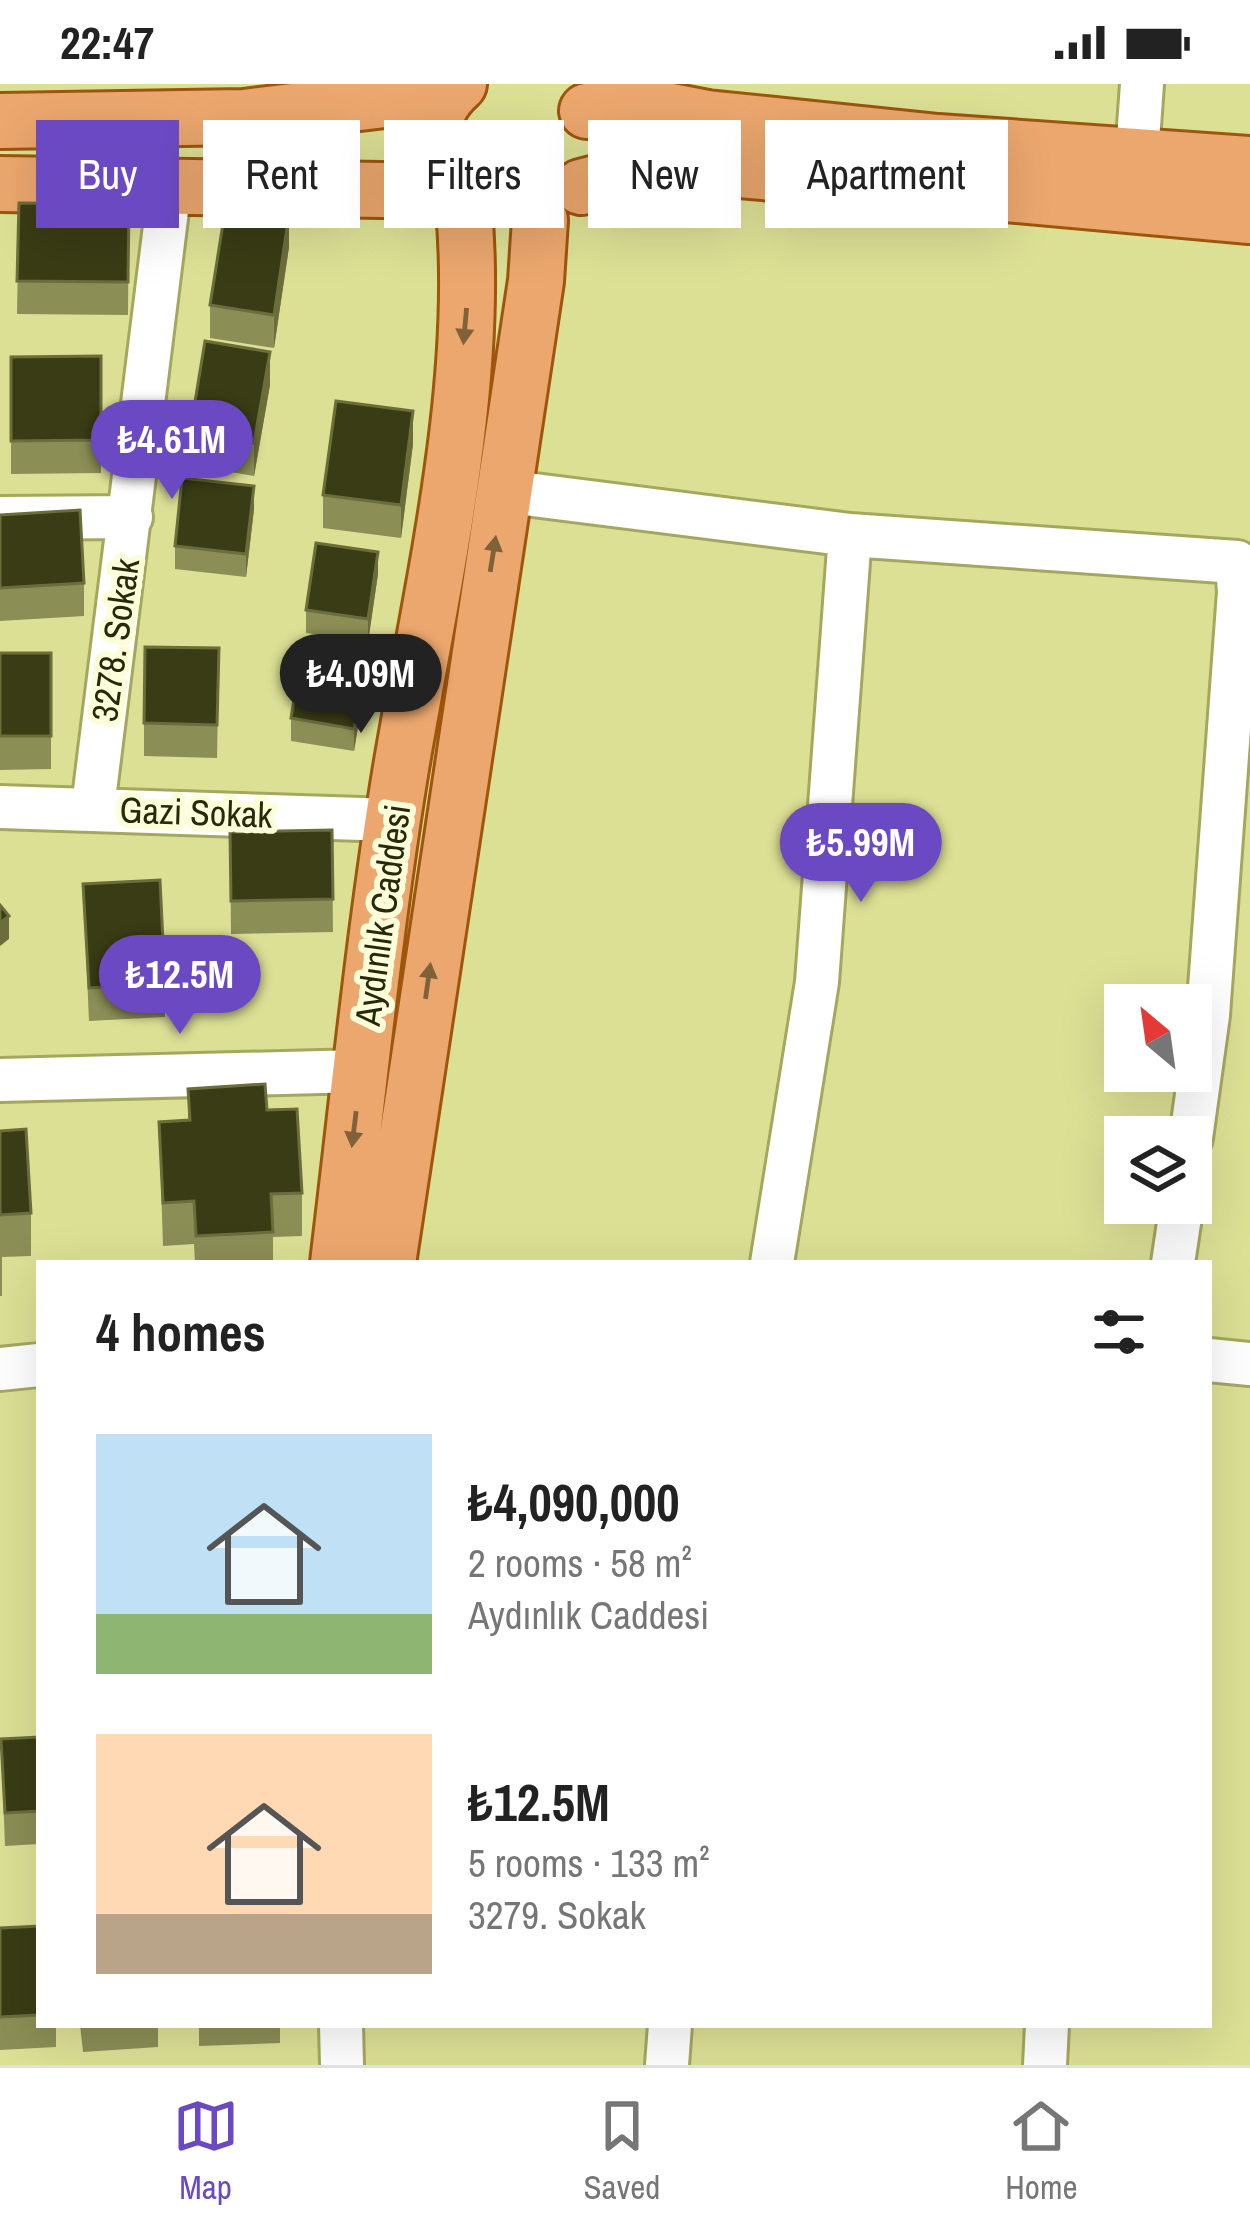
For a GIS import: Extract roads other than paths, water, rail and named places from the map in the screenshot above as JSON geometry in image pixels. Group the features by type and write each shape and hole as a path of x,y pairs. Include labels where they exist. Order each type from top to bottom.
{"main road":[{"path":"0,121 62,102 244,117 454,88"},
{"name":"Aydınlık Caddesi","path":"435,120 454,88"},
{"path":"574,92 706,118 1250,164"},
{"name":"Aydınlık Caddesi","path":"564,199 591,163 593,136 574,92"},
{"path":"564,202 643,171 717,168 1250,216"},
{"path":"0,184 36,184"},
{"path":"179,186 384,197"},
{"name":"Aydınlık Caddesi","path":"338,1260 393,820 454,453 470,270 461,228"},
{"name":"Aydınlık Caddesi","path":"388,1260 502,491 536,281 553,228"}],"street":[{"path":"1137,154 1142,84"},
{"name":"3278. Sokak","path":"93,807 165,228"},
{"path":"502,491 850,535 1244,562 1208,1015 1194,1116"},
{"path":"0,518 131,517"},
{"path":"772,1260 817,982 850,535"},
{"name":"Gazi Sokak","path":"0,807 393,820"},
{"path":"0,1080 361,1071"},
{"path":"1173,1260 1179,1224"},
{"path":"1212,1360 1250,1364"},
{"path":"0,1369 36,1365"},
{"path":"340,2028 342,2065"},
{"path":"667,2065 670,2028"},
{"path":"1045,2065 1047,2028"}]}
